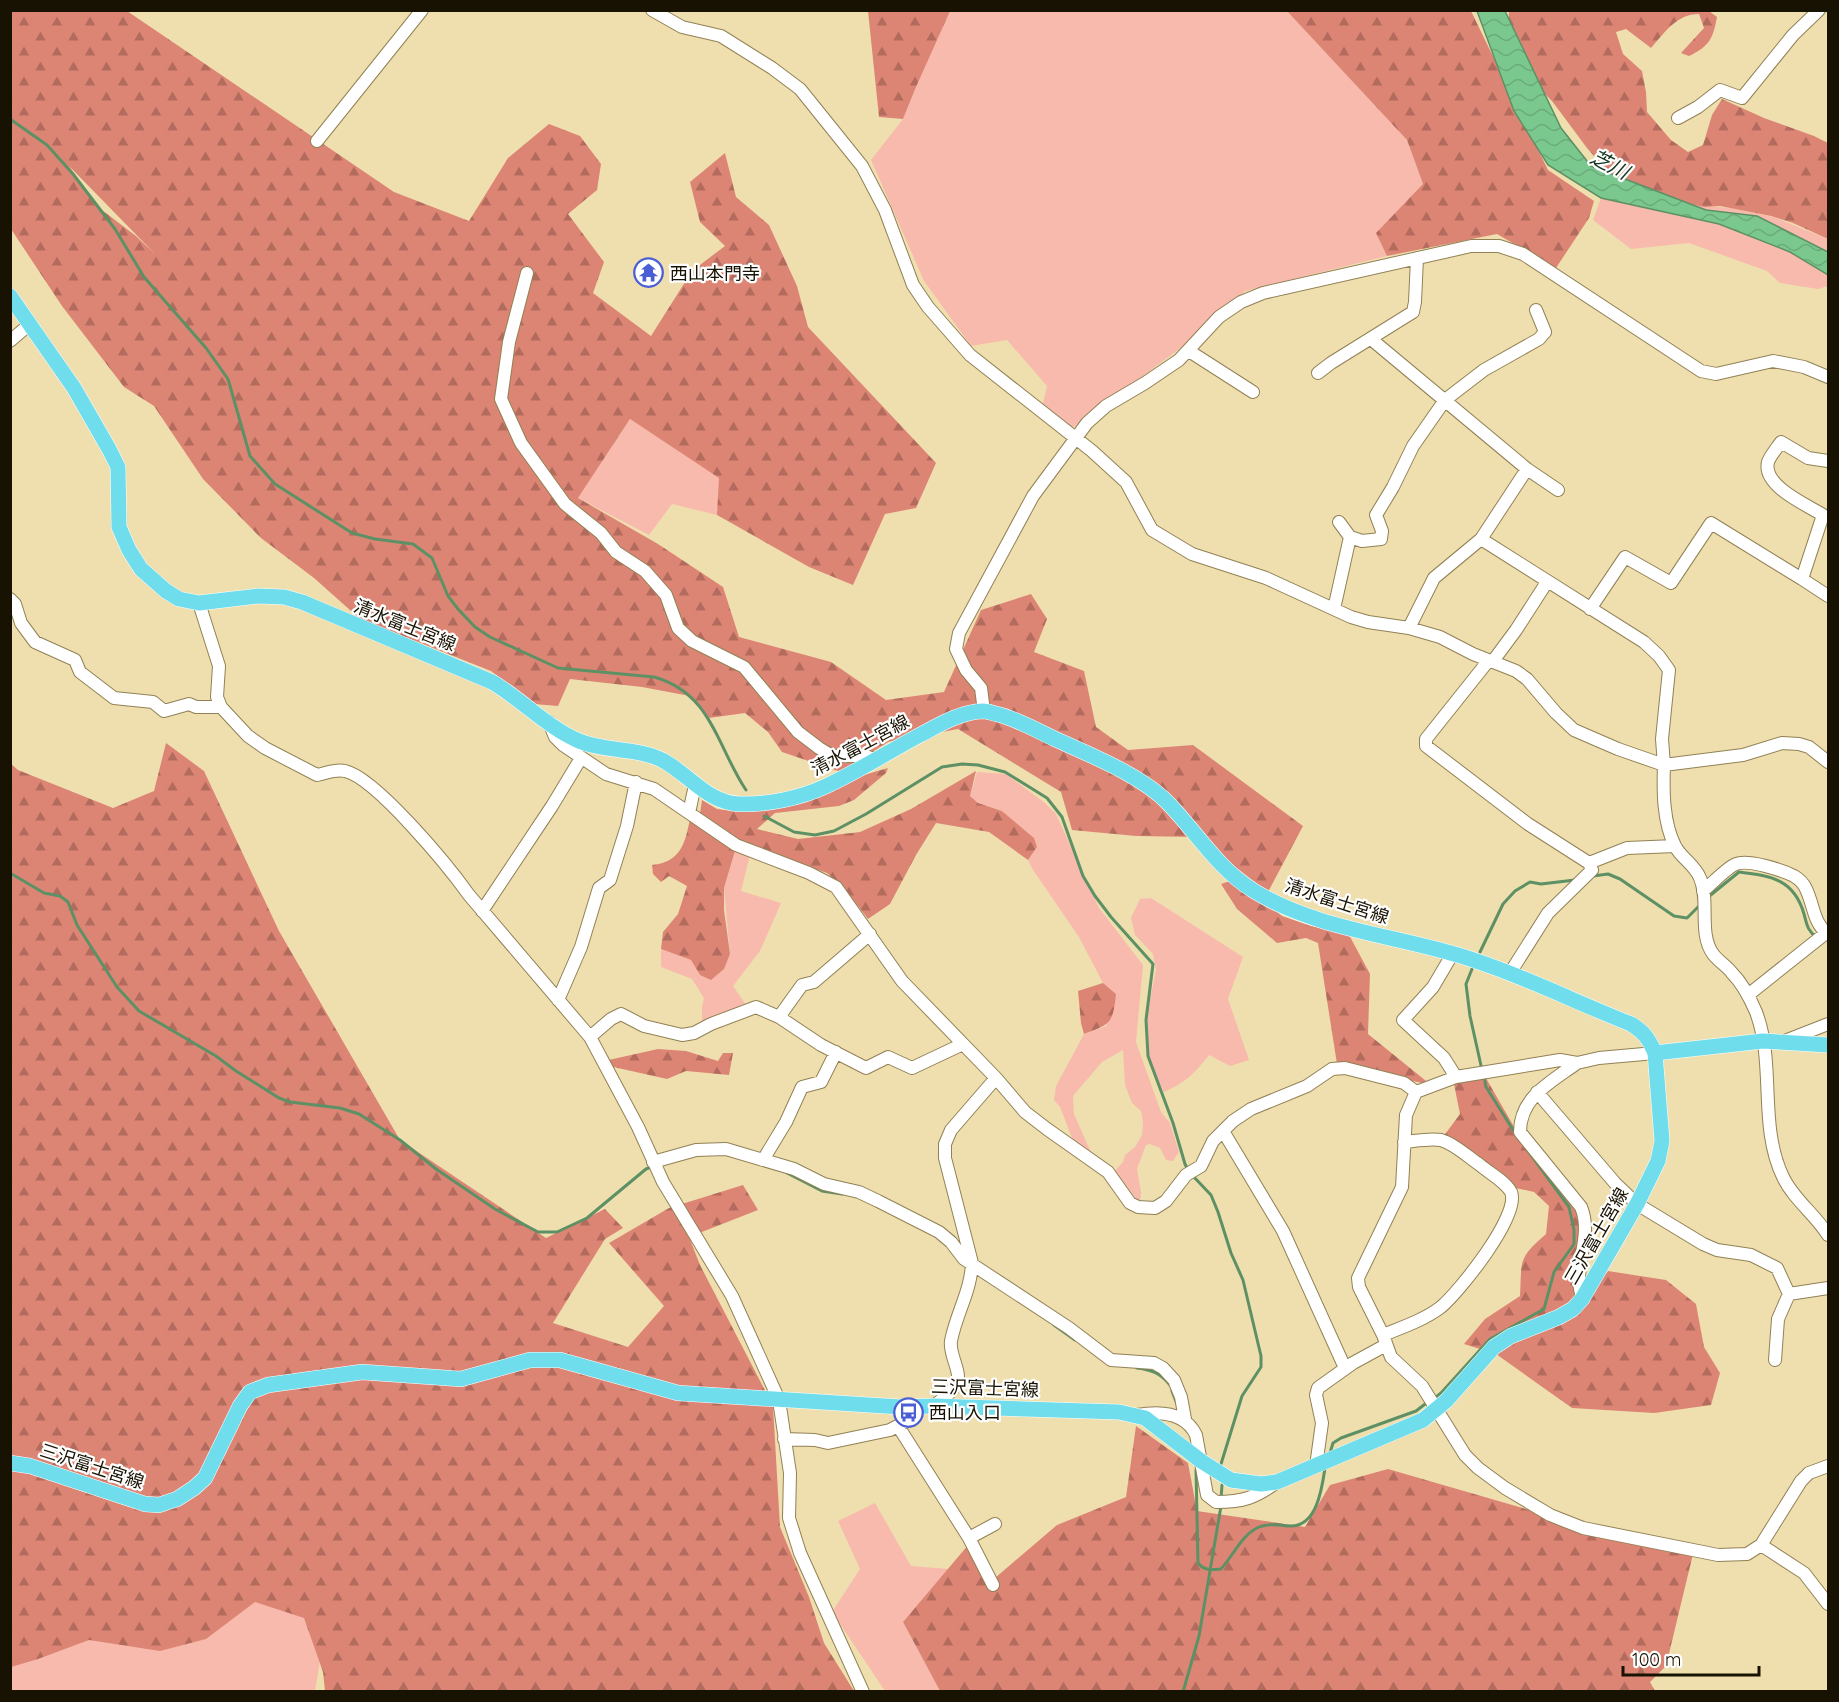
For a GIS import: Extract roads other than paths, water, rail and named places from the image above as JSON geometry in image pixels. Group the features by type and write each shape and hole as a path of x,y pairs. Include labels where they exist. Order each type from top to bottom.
{"main road":[{"name":"清水富士宮線","path":"10,297 74,388 118,467 119,526 129,550 141,569 179,599 199,603 258,596 284,597 302,602 492,682 564,733 592,746 649,754 666,762 705,793 723,801 738,804 762,803 812,792 951,719 984,711 1006,717 1095,758 1142,783 1169,804 1218,863 1254,891 1275,902 1325,921 1453,953 1510,973 1641,1030 1648,1038 1654,1053"},
{"path":"1654,1053 1763,1041 1828,1045"},
{"name":"三沢富士宮線","path":"10,1463 30,1466 145,1504 159,1505 177,1498 205,1478 240,1406 250,1392 268,1385 362,1372 461,1379 530,1360 560,1360 678,1393 900,1407 1119,1412 1145,1418 1201,1461 1231,1480 1261,1484 1277,1482 1423,1420 1434,1404 1494,1347 1511,1336 1559,1317 1573,1309 1582,1299 1637,1204 1658,1161 1662,1142 1654,1053"}],"street":[{"path":"317,141 422,10"},
{"path":"652,10 682,27 722,36 800,89 862,166 885,210 913,285 928,307 970,355 1076,438 1126,482 1152,530 1162,537 1192,554 1266,578 1368,622 1409,628 1440,637 1473,654 1516,671 1527,679 1574,730 1664,765 1743,755 1782,743 1809,747 1828,762"},
{"path":"1678,118 1698,107 1720,90 1742,98 1793,35 1819,10"},
{"path":"984,711 981,688 966,670 956,650 959,633 1033,496 1087,423 1106,406 1145,383 1189,351 1219,317 1241,302 1263,293 1451,250 1499,246 1523,254 1701,371 1716,374 1773,361 1804,367 1828,377"},
{"path":"1318,373 1413,312 1417,258"},
{"path":"527,273 508,351 501,399 527,452 565,504 601,533 616,552 645,571 666,595 678,628 692,641 744,667 798,732 819,748 832,756 866,756 874,759"},
{"path":"1339,522 1350,537 1362,541 1381,539 1382,531 1376,514 1393,488 1413,446 1445,400 1484,370 1539,339 1545,332 1536,310"},
{"path":"10,341 30,324"},
{"path":"1371,339 1527,469 1558,490"},
{"path":"1189,351 1253,392"},
{"path":"1802,579 1823,515 1776,486 1769,474 1768,462 1781,442 1808,458 1828,462"},
{"path":"1409,628 1434,578 1481,538 1527,469"},
{"path":"1590,609 1625,557 1671,583 1711,523 1828,596"},
{"path":"1334,609 1350,537"},
{"path":"1481,538 1644,642 1659,656 1669,670 1662,739 1665,808 1675,846 1700,877 1707,941 1713,953 1748,994 1757,1014 1763,1041 1770,1130 1784,1178 1796,1197 1828,1234"},
{"path":"1510,973 1548,913 1592,870 1589,863 1528,824 1426,746 1426,739 1516,630 1547,582"},
{"path":"10,599 15,604 21,623 35,642 75,660 80,672 114,698 153,702 164,711 189,704 196,707 221,707"},
{"path":"199,603 219,666 217,697 221,707 248,736 265,748 317,775 335,770 346,771 379,792 454,874 482,911 590,1037 638,1127 656,1167 732,1296 779,1400 790,1473 789,1518 800,1553 863,1692"},
{"path":"548,721 555,737 606,774 654,789 736,845 809,873 836,887 902,981 996,1078 1025,1112 1108,1172 1130,1203 1138,1207 1155,1209 1166,1201 1186,1175 1201,1166 1213,1141 1233,1121 1251,1109 1307,1086 1332,1069 1346,1068 1404,1083 1416,1092"},
{"path":"482,911 581,758"},
{"path":"558,1000 581,947 598,888 610,880 627,826 636,782"},
{"path":"689,813 695,785"},
{"path":"1589,863 1627,848 1675,846"},
{"path":"1703,891 1736,864 1752,863 1795,876 1808,892 1816,920 1828,934 1748,994"},
{"path":"779,1017 802,985 814,982 870,934"},
{"path":"1453,953 1433,987 1403,1020 1444,1058 1456,1077"},
{"path":"590,1037 611,1019 621,1014 644,1026 682,1035 694,1033 756,1007 779,1017 821,1045 866,1068 888,1058 912,1068 963,1044"},
{"path":"1781,1043 1828,1024"},
{"path":"763,1160 786,1122 802,1087 821,1082 836,1052"},
{"path":"1654,1053 1577,1063 1560,1060 1456,1077 1416,1092 1406,1115 1402,1187 1358,1278 1359,1287 1391,1357 1418,1381 1465,1455 1505,1488 1550,1515 1583,1528 1718,1555 1747,1554 1761,1545 1801,1481 1809,1473 1828,1466"},
{"path":"1577,1063 1538,1092 1526,1104 1520,1120 1520,1132 1581,1207 1586,1218 1578,1281 1582,1299"},
{"path":"784,1439 828,1443 890,1430 954,1388 958,1377 951,1342 972,1277 972,1263 945,1158 945,1144 951,1130 996,1078"},
{"path":"1538,1092 1615,1183 1637,1204 1703,1244 1717,1250 1751,1255 1777,1268 1789,1294 1778,1319 1775,1360"},
{"path":"1223,1131 1283,1231 1345,1368"},
{"path":"1323,1463 1322,1423 1316,1395 1318,1388 1385,1340 1440,1307 1451,1297 1495,1241 1512,1203 1511,1193 1502,1182 1455,1147 1441,1140 1404,1142"},
{"path":"656,1167 686,1152 711,1148 738,1152 794,1168 824,1184 859,1192 878,1201 939,1232 951,1242 964,1259 1069,1328 1111,1360 1154,1363 1162,1368 1174,1380 1181,1397 1185,1419"},
{"path":"1789,1294 1828,1288"},
{"path":"1136,1415 1157,1413 1185,1419 1192,1426 1196,1435 1207,1496 1222,1502 1248,1499 1260,1495 1277,1482"},
{"path":"897,1426 969,1538 993,1585"},
{"path":"969,1538 994,1524"},
{"path":"1761,1545 1804,1573 1828,1604"}],"water":[{"path":"1477,11 1505,11 1561,128 1591,166 1706,210 1757,216 1828,252 1828,275 1790,252 1719,224 1601,198 1548,165 1514,111"}],"waterway":[{"path":"10,119 47,145 73,174 115,229 144,277 206,348 228,379 250,456 275,484 352,533 375,539 413,544 432,558 448,596 458,609 475,627 490,637 558,668 654,677 689,695 711,723 746,790"},
{"path":"764,816 794,832 815,835 834,831 942,767 962,764 978,765 1005,772 1047,798 1062,817 1083,876 1095,896 1153,964 1146,1020 1148,1056 1188,1170"},
{"path":"1707,898 1739,872 1780,881 1794,893 1800,902 1808,927 1817,938"},
{"path":"10,873 44,893 60,896 68,902 77,925 117,987 139,1011 216,1056 279,1098 290,1102 340,1108 359,1114 400,1140 436,1169 495,1209 538,1232 557,1232 587,1218 651,1167"},
{"path":"1593,876 1608,874 1620,879 1674,916 1687,918 1700,905"},
{"path":"1480,952 1503,904 1515,891 1530,882 1541,884 1575,880"},
{"path":"1472,969 1466,984 1470,1016 1482,1070"},
{"path":"1484,1076 1486,1087 1515,1133"},
{"path":"1435,1398 1490,1339 1544,1309 1554,1272 1574,1244 1574,1230 1569,1207 1526,1148"},
{"path":"787,1173 822,1191 842,1194"},
{"path":"1192,1175 1211,1195 1218,1212 1231,1253 1243,1280 1261,1356 1261,1367 1242,1396 1221,1464"},
{"path":"1054,1325 1075,1340"},
{"path":"1137,1368 1155,1373 1170,1385"},
{"path":"1172,1391 1177,1404"},
{"path":"1330,1453 1333,1443 1341,1438 1416,1411 1429,1401"},
{"path":"1196,1470 1198,1563 1206,1569 1214,1570 1221,1569 1242,1541 1257,1528 1269,1525 1298,1525 1306,1521 1312,1514 1320,1496 1325,1468"},
{"path":"1221,1499 1222,1485"},
{"path":"1183,1692 1199,1636 1221,1506"}],"place":[{"name":"西山本門寺","path":"649,273"},
{"name":"西山入口","path":"908,1412"}],"water label":[{"name":"芝川","path":"1610,164"}]}
